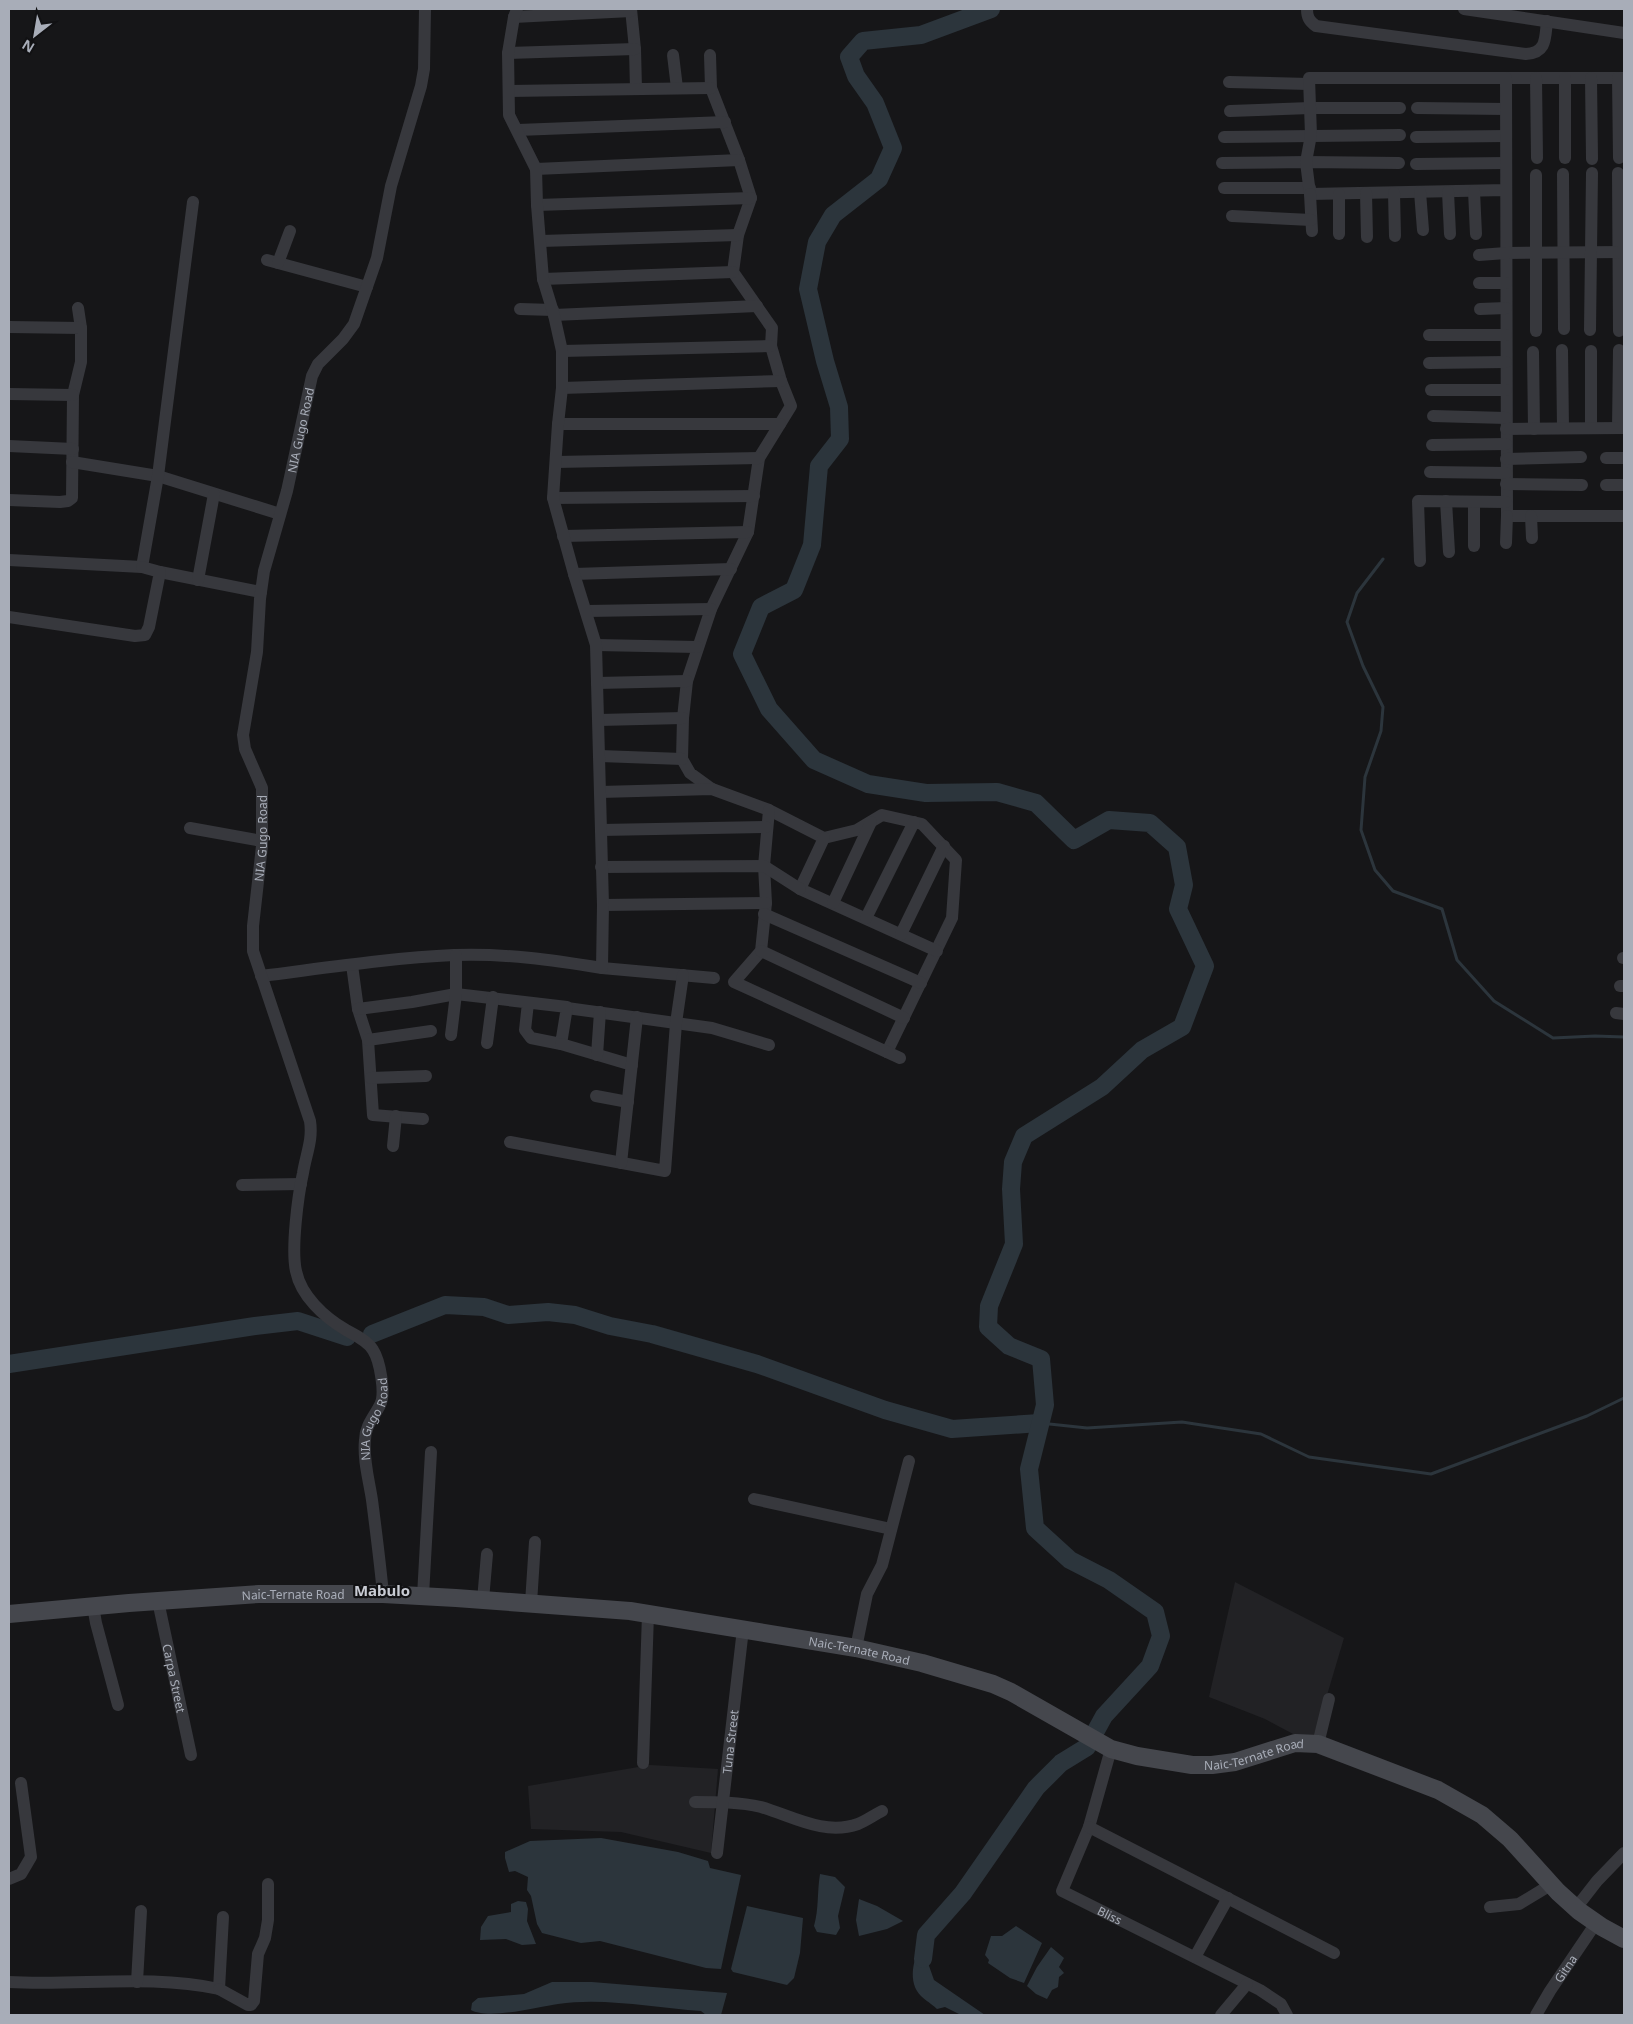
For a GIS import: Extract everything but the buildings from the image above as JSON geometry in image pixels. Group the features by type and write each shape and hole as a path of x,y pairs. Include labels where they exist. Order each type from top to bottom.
{"main road":[{"name":"Naic-Ternate Road","path":"9,1614 258,1594 382,1594 483,1600 648,1614 856,1648 922,1663 993,1684 1011,1692 1103,1744 1170,1762 1212,1765 1235,1762 1295,1743 1318,1744 1438,1790 1482,1815 1510,1840 1576,1908 1596,1923 1624,1939"}],"street":[{"name":"NIA Gugo Road","path":"382,1594 379,1550 364,1438 369,1423 381,1404 380,1369 373,1350 364,1341 325,1317 306,1294 298,1277 294,1260 301,1184 311,1143 310,1121 253,951 252,940 262,841 262,788 247,755 243,735 255,674 264,571 280,514 312,376 318,364 343,339 354,324 379,250 391,186 421,86 424,69 425,9"},
{"path":"1307,9 1310,21 1316,26 1526,54 1536,54 1541,50 1544,43 1547,21"},
{"path":"1464,9 1624,32"},
{"path":"602,968 603,905 596,645 553,498 562,388 562,351 543,279 536,169 509,114 508,53 515,13 631,10 635,49 636,89"},
{"path":"508,53 635,49"},
{"path":"673,55 677,88"},
{"path":"710,55 711,88 739,160 750,198 738,234 733,272 772,328 771,346 781,381 791,406 759,458 748,532 711,609 697,648 687,681 683,718 682,759 690,773 712,789 769,810 824,838 857,830 882,815 922,824 956,860 952,918 887,1052"},
{"path":"1232,216 1312,225 1306,162 1311,135 1309,78 1621,78 1619,158"},
{"path":"1506,78 1506,543"},
{"path":"1536,78 1537,158"},
{"path":"1564,158 1565,78"},
{"path":"1591,78 1592,158"},
{"path":"1229,82 1309,84"},
{"path":"509,90 711,88"},
{"path":"1230,111 1310,108 1400,108"},
{"path":"1417,108 1506,109"},
{"path":"518,130 725,122"},
{"path":"1224,137 1400,135"},
{"path":"1416,137 1506,136"},
{"path":"536,169 739,160"},
{"path":"1222,163 1399,163"},
{"path":"1416,164 1506,163"},
{"path":"1590,330 1592,173"},
{"path":"1618,173 1621,252 1619,331"},
{"path":"1563,174 1564,329"},
{"path":"1536,175 1536,331"},
{"path":"1224,188 1339,194 1506,190"},
{"path":"1474,191 1476,234"},
{"path":"1420,192 1423,230"},
{"path":"1448,192 1450,234"},
{"path":"1366,193 1366,237"},
{"path":"1394,193 1395,236"},
{"path":"1339,194 1339,234"},
{"path":"537,205 750,198"},
{"path":"142,567 158,476 193,202"},
{"path":"290,231 272,261 367,288"},
{"path":"541,241 738,234"},
{"path":"1479,255 1537,252 1621,252"},
{"path":"543,279 733,272"},
{"path":"1480,283 1506,283"},
{"path":"520,309 553,313 757,306"},
{"path":"9,500 60,502 70,500 72,495 73,395 80,362 81,328 78,308"},
{"path":"1480,309 1506,308"},
{"path":"9,327 81,328"},
{"path":"1429,335 1506,335"},
{"path":"562,351 771,346"},
{"path":"1562,350 1563,428"},
{"path":"1591,428 1592,350"},
{"path":"1433,416 1506,423 1534,429 1621,428 1619,350"},
{"path":"1534,352 1534,429"},
{"path":"1429,363 1506,362"},
{"path":"562,388 781,381"},
{"path":"1430,390 1506,390"},
{"path":"9,394 73,395"},
{"path":"558,424 780,424"},
{"path":"1432,445 1506,444"},
{"path":"9,446 73,449"},
{"path":"1506,459 1581,457"},
{"path":"556,462 759,458"},
{"path":"1606,458 1624,458"},
{"path":"72,462 158,476 280,514"},
{"path":"1430,472 1582,485"},
{"path":"1606,485 1624,485"},
{"path":"198,580 214,494"},
{"path":"553,498 754,496"},
{"path":"1420,561 1418,501 1506,502"},
{"path":"1446,502 1449,552"},
{"path":"1474,502 1474,546"},
{"path":"1506,516 1624,516"},
{"path":"1531,516 1532,538"},
{"path":"563,536 748,532"},
{"path":"9,560 142,567 261,592"},
{"path":"574,574 731,569"},
{"path":"9,617 135,636 145,635 149,627 160,572"},
{"path":"587,610 711,609"},
{"path":"596,645 697,648"},
{"path":"597,683 687,681"},
{"path":"598,720 683,718"},
{"path":"600,756 682,759"},
{"path":"600,792 712,789"},
{"path":"769,810 766,827 764,866 765,908 761,951 734,982 900,1058"},
{"path":"833,903 871,821"},
{"path":"866,918 914,822"},
{"path":"601,830 766,827"},
{"path":"190,828 262,841"},
{"path":"800,888 824,838"},
{"path":"901,934 944,846"},
{"path":"602,867 764,866 800,888 937,951"},
{"path":"603,905 765,908 921,983"},
{"path":"761,951 904,1018"},
{"path":"261,976 456,955 541,958 602,968 714,978"},
{"path":"451,1035 456,994 456,955"},
{"path":"352,965 358,1009 368,1040 373,1115 423,1119"},
{"path":"510,1142 665,1171 676,1023 683,975"},
{"path":"358,1009 456,994 494,997 712,1028 770,1045"},
{"path":"487,1043 494,997"},
{"path":"528,1003 525,1030 531,1038 562,1044 632,1065"},
{"path":"562,1044 567,1008"},
{"path":"597,1055 600,1012"},
{"path":"621,1163 637,1017"},
{"path":"368,1040 431,1031"},
{"path":"370,1078 426,1076"},
{"path":"596,1096 628,1102"},
{"path":"393,1146 396,1116"},
{"path":"242,1186 301,1184"},
{"path":"423,1596 431,1452"},
{"path":"856,1648 867,1594 882,1565 909,1461"},
{"path":"754,1498 891,1528"},
{"path":"531,1604 535,1542"},
{"path":"483,1600 487,1554"},
{"name":"Carpa Street","path":"158,1602 191,1755"},
{"path":"93,1606 118,1705"},
{"path":"643,1763 648,1614"},
{"name":"Tuna Street","path":"717,1853 743,1629"},
{"path":"1318,1744 1329,1699"},
{"name":"Bliss","path":"1103,1744 1089,1827 1062,1891 1246,1984 1280,2004 1287,2015"},
{"path":"9,1878 21,1874 30,1857 21,1783"},
{"path":"695,1802 722,1802 760,1807 801,1822 827,1827 858,1824 882,1811"},
{"path":"1089,1827 1334,1953"},
{"path":"1576,1908 1597,1881 1624,1853"},
{"path":"9,1982 184,1984 219,1989 251,2005 254,2001 258,1954 268,1920 268,1884"},
{"path":"1490,1907 1525,1902 1552,1884"},
{"path":"1195,1957 1228,1898"},
{"path":"137,1982 141,1911"},
{"path":"219,1989 223,1917"},
{"name":"Gitna","path":"1536,2015 1596,1923"},
{"path":"1221,2015 1246,1984"}],"shaded area":[{"path":"1235,1582 1344,1638 1314,1739 1295,1735 1265,1719 1209,1697"},
{"path":"650,1765 718,1769 711,1853 621,1832 531,1829 528,1786"},
{"path":"601,1838 678,1852 708,1861 710,1868 741,1875 721,1969 706,1968 600,1941 581,1943 542,1933 537,1924 531,1896 527,1890 528,1877 515,1871 509,1872 505,1852 530,1841"},
{"path":"820,1874 835,1877 845,1887 838,1916 840,1928 836,1935 817,1932 814,1926"},
{"path":"859,1899 877,1906 903,1921 887,1929 859,1936 856,1920"},
{"path":"518,1901 526,1902 528,1909 527,1921 536,1944 522,1945 506,1939 480,1940 481,1927 488,1916 511,1912 511,1904"},
{"path":"747,1906 803,1918 800,1953 794,1978 787,1985 733,1972 731,1969"},
{"path":"1016,1926 1042,1943 1024,1983 1010,1978 988,1963 989,1960 985,1955 991,1936 1002,1936"},
{"path":"926,1935 928,1963 934,1980 985,2015 961,2015 945,2007 937,2009 919,1994 914,1984 913,1970 919,1947"},
{"path":"1051,1947 1064,1958 1059,1967 1064,1973 1059,1977 1058,1987 1052,1990 1047,1999 1036,1994 1027,1986"},
{"path":"552,1982 592,1982 727,1993 721,2015 706,2015 701,2011 611,2002 575,2002 489,2014 471,2010 472,2003 478,1998 524,1994"}],"waterway":[{"path":"923,1959 926,1935 963,1893 1036,1788 1061,1763 1087,1747 1104,1716 1150,1666 1161,1636 1155,1612 1109,1580 1070,1560 1035,1528 1029,1469 1045,1405 1041,1359 1009,1346 988,1327 989,1306 1014,1244 1011,1189 1013,1162 1024,1136 1102,1087 1142,1050 1182,1027 1205,966 1178,909 1184,885 1177,847 1150,823 1109,820 1074,840 1036,803 997,792 926,793 868,784 814,760 769,709 742,654 761,607 794,590 812,545 819,466 840,439 839,407 825,361 808,289 817,242 833,215 879,179 893,148 875,103 856,76 849,57 863,41 921,35 991,9"},
{"path":"1383,559 1357,593 1347,622 1363,666 1383,707 1381,731 1365,777 1361,830 1375,870 1393,891 1442,909 1457,960 1494,1001 1553,1038 1624,1037"},
{"path":"372,1334 445,1305 484,1307 508,1315 548,1312 575,1315 610,1326 652,1334 757,1364 885,1410 952,1429 1040,1423"},
{"path":"9,1364 298,1321 347,1337"},
{"path":"1040,1423 1087,1428 1182,1422 1261,1434 1309,1457 1431,1474 1587,1416 1624,1398"}],"district":[{"name":"Mabulo","path":"382,1590"}]}
